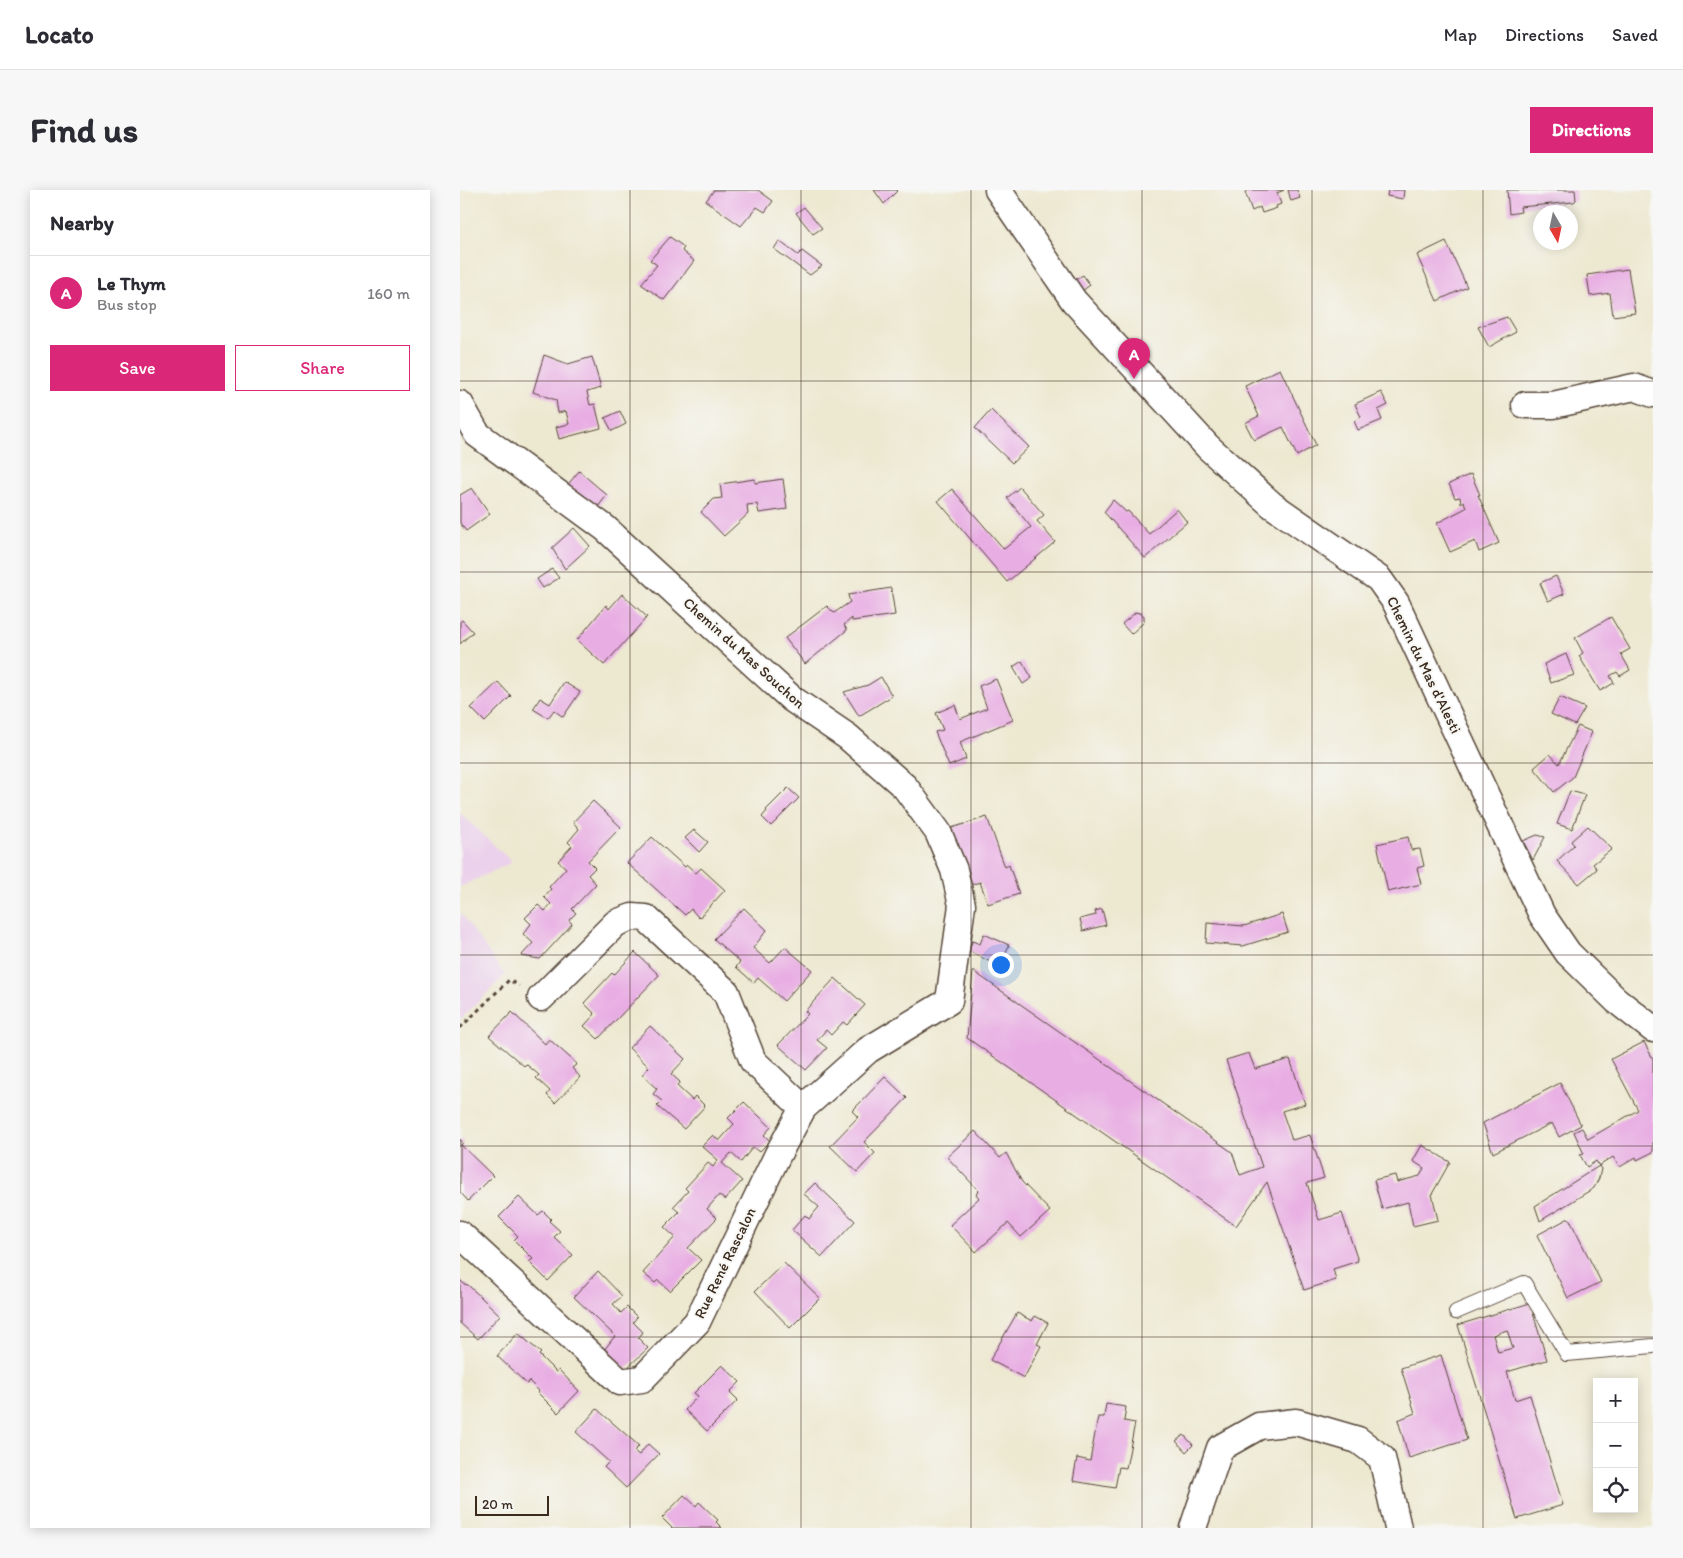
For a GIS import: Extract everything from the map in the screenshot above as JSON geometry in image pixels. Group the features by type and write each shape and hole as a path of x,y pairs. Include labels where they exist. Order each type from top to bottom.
{"street":[{"name":"Chemin du Mas d'Alesti","path":"998,190 1074,301 1208,447 1272,505 1379,579 1396,603 1542,914 1568,953 1616,1000 1653,1029"},
{"path":"1525,405 1553,405 1634,387 1653,394"},
{"name":"Chemin du Mas Souchon","path":"460,404 477,434 605,528 792,699 848,737 905,787 938,832 954,870 962,905 949,1001"},
{"path":"542,998 616,923 632,917 646,918 726,992 753,1061 803,1108"},
{"name":"Rue René Rascalon","path":"460,1234 620,1382 642,1379 697,1322 778,1154 803,1108 868,1050 949,1001"},
{"path":"1193,1528 1220,1448 1259,1426 1296,1422 1358,1440 1382,1458 1398,1528"}],"lane":[{"path":"1456,1312 1524,1283 1567,1354 1653,1346"}],"path":[{"path":"460,1028 509,980 542,998"}],"shaded area":[{"path":"460,813 512,862 460,887"},
{"path":"460,912 505,975 460,1020"}],"building":[{"path":"714,190 758,190 773,201 765,212 757,207 741,226 706,201"},
{"path":"874,190 898,190 884,204"},
{"path":"1249,190 1284,190 1277,193 1281,204 1276,206 1277,208 1262,213 1260,207 1252,211 1245,192"},
{"path":"1288,190 1297,190 1300,198 1291,201"},
{"path":"1388,190 1404,190 1403,199 1387,196"},
{"path":"1507,190 1575,190 1576,200 1574,202 1520,207 1521,212 1509,214"},
{"path":"804,207 822,228 813,234 796,213"},
{"path":"670,237 684,247 682,251 694,261 664,300 641,284 657,265 650,260"},
{"path":"779,241 798,255 802,251 822,266 810,275 774,249"},
{"path":"1446,241 1467,287 1437,301 1417,255"},
{"path":"1628,269 1635,313 1613,316 1610,293 1590,296 1587,275"},
{"path":"1083,275 1090,285 1078,294 1069,284"},
{"path":"1507,317 1516,332 1489,347 1478,327"},
{"path":"544,355 568,364 592,357 601,388 587,392 590,405 595,404 601,428 559,439 556,427 569,424 566,411 558,413 556,400 533,392"},
{"path":"1280,369 1316,445 1297,456 1283,427 1254,440 1245,423 1259,416 1245,386"},
{"path":"1381,392 1388,405 1378,410 1382,420 1358,430 1354,421 1361,417 1355,404"},
{"path":"991,410 1029,447 1012,463 975,428"},
{"path":"620,411 626,424 612,431 605,418"},
{"path":"579,471 607,495 594,512 565,488"},
{"path":"1471,474 1499,543 1479,552 1475,541 1450,552 1437,523 1466,508 1464,501 1461,503 1460,497 1455,498 1449,484"},
{"path":"755,479 755,483 783,479 787,509 759,513 757,504 747,505 748,514 724,536 701,512 714,499 722,498 720,484"},
{"path":"1020,487 1044,515 1037,521 1055,542 1007,582 938,501 952,489 1004,549 1031,527 1007,498"},
{"path":"472,488 490,514 466,531 460,523 460,495"},
{"path":"1113,500 1126,512 1128,511 1149,534 1177,509 1187,522 1145,558 1104,512"},
{"path":"574,528 590,546 565,569 552,548"},
{"path":"552,569 559,578 543,588 537,579"},
{"path":"1556,576 1564,594 1548,601 1540,583"},
{"path":"891,588 895,615 852,621 852,618 844,625 847,630 805,664 785,638 827,606 834,613 850,602 848,595"},
{"path":"622,594 647,617 604,665 577,640 606,605 609,609"},
{"path":"1136,612 1144,616 1144,622 1131,634 1122,624"},
{"path":"1611,617 1630,649 1621,654 1630,670 1620,676 1617,672 1610,676 1614,683 1600,691 1579,656 1583,653 1575,638"},
{"path":"462,620 473,632 460,644 460,622"},
{"path":"1566,654 1574,675 1551,683 1544,664"},
{"path":"1022,661 1032,678 1023,684 1013,667"},
{"path":"881,677 892,696 859,716 844,692 868,685"},
{"path":"996,679 1013,720 960,742 966,759 949,766 935,732 943,730 936,713 955,705 960,719 987,708 979,686"},
{"path":"498,682 511,696 485,722 471,708"},
{"path":"564,682 580,692 563,717 554,710 548,718 533,709 540,698 550,704"},
{"path":"1560,697 1585,708 1575,725 1551,714"},
{"path":"1578,726 1592,732 1573,777 1554,792 1534,768 1550,754 1559,764"},
{"path":"788,788 799,798 771,826 762,817 766,810"},
{"path":"1570,791 1585,795 1572,829 1557,824"},
{"path":"593,801 621,827 588,861 595,868 588,875 596,884 572,909 576,913 569,920 572,924 540,959 521,956 533,943 523,934 531,924 525,918 538,905 545,911 551,904 544,897 551,889 549,887 566,868 558,861 572,846 568,842 579,829 573,822"},
{"path":"987,817 1005,867 1009,865 1019,894 988,904 980,882 970,885 948,829"},
{"path":"1588,826 1612,849 1593,864 1597,869 1579,884 1557,861 1574,845 1571,841"},
{"path":"694,830 708,842 699,852 685,838"},
{"path":"1537,835 1545,837 1533,860 1523,841"},
{"path":"652,837 685,867 687,865 696,873 701,868 725,890 699,918 691,909 685,915 627,863"},
{"path":"1408,837 1411,850 1420,849 1424,866 1417,868 1421,884 1388,892 1377,844"},
{"path":"744,908 767,930 753,948 770,963 785,947 812,970 784,1001 758,978 754,983 736,967 740,962 714,939"},
{"path":"1102,909 1106,925 1083,931 1080,919 1096,915 1095,911"},
{"path":"1282,914 1288,932 1243,946 1206,943 1207,923 1244,926"},
{"path":"984,934 1009,945 1000,967 969,951 972,941 980,944"},
{"path":"635,952 659,975 598,1039 584,1026 595,1014 584,1003"},
{"path":"973,971 1232,1152 1240,1175 1262,1167 1226,1060 1249,1053 1255,1069 1290,1059 1305,1104 1282,1111 1292,1140 1310,1135 1324,1178 1307,1183 1319,1220 1342,1213 1358,1261 1333,1269 1336,1280 1304,1290 1267,1182 1236,1226 967,1038"},
{"path":"835,978 865,1005 847,1025 843,1022 831,1035 826,1030 817,1040 827,1048 806,1070 778,1045 808,1014 805,1011"},
{"path":"512,1012 545,1044 549,1039 577,1064 572,1068 580,1077 555,1103 547,1095 550,1091 536,1078 539,1075 526,1064 524,1066 489,1036"},
{"path":"650,1026 685,1059 671,1074 680,1082 677,1086 692,1100 695,1096 705,1106 684,1129 657,1106 662,1101 653,1094 657,1089 642,1075 649,1067 629,1048"},
{"path":"1644,1042 1653,1059 1653,1152 1637,1160 1636,1157 1620,1167 1613,1157 1599,1166 1596,1161 1587,1167 1580,1155 1584,1154 1574,1132 1582,1128 1588,1139 1638,1110 1611,1059"},
{"path":"885,1077 907,1098 864,1142 875,1153 857,1172 830,1146 858,1117 852,1111"},
{"path":"1560,1083 1581,1125 1559,1137 1552,1123 1493,1153 1483,1123"},
{"path":"744,1102 771,1127 764,1135 770,1141 759,1152 753,1147 741,1162 731,1153 722,1163 742,1181 725,1200 719,1195 707,1209 717,1218 688,1248 701,1260 670,1291 658,1280 655,1283 643,1273 675,1237 664,1227 679,1212 673,1207 688,1191 685,1188 708,1163 713,1167 718,1160 702,1146 713,1135 719,1141 734,1124 728,1118"},
{"path":"975,1131 1000,1158 1006,1153 1022,1182 1050,1211 1021,1237 1008,1223 976,1252 950,1225 979,1198 976,1194 979,1191 947,1157"},
{"path":"460,1139 463,1143 461,1145 493,1176 468,1201 460,1192"},
{"path":"1422,1145 1450,1162 1432,1194 1438,1220 1413,1226 1408,1202 1382,1209 1374,1180 1395,1175 1397,1182 1420,1176 1424,1168 1413,1161"},
{"path":"1599,1166 1601,1169 1599,1178 1594,1188 1540,1221 1535,1206"},
{"path":"815,1183 855,1221 822,1257 792,1230 805,1215 809,1219 819,1207 804,1194"},
{"path":"519,1197 538,1215 543,1211 551,1219 549,1221 560,1231 554,1237 573,1255 548,1281 529,1262 533,1259 514,1240 518,1236 499,1217"},
{"path":"1569,1218 1601,1282 1568,1298 1537,1235"},
{"path":"784,1263 820,1298 790,1328 755,1291"},
{"path":"598,1271 622,1296 613,1304 621,1313 627,1307 637,1317 633,1322 643,1332 638,1338 648,1348 626,1369 604,1350 615,1336 574,1297"},
{"path":"460,1280 468,1285 500,1315 478,1339 460,1323"},
{"path":"1530,1303 1547,1360 1507,1372 1515,1400 1530,1395 1563,1505 1517,1519 1458,1325","holes":["1507,1330 1513,1348 1498,1352 1493,1335"]},
{"path":"1017,1313 1032,1321 1035,1316 1048,1323 1037,1344 1041,1346 1024,1378 990,1360"},
{"path":"518,1333 541,1353 539,1355 556,1372 559,1370 579,1391 558,1413 529,1381 527,1384 497,1356"},
{"path":"1441,1355 1467,1440 1409,1458 1398,1420 1415,1413 1401,1368"},
{"path":"722,1365 740,1382 730,1392 738,1400 707,1431 685,1410 698,1396 694,1393"},
{"path":"1106,1404 1126,1407 1124,1421 1135,1423 1126,1468 1119,1467 1115,1488 1073,1481 1077,1458 1090,1461 1098,1417 1104,1417"},
{"path":"597,1409 639,1446 634,1451 639,1455 648,1444 659,1454 626,1488 604,1467 609,1462 576,1432"},
{"path":"1184,1435 1193,1445 1186,1452 1176,1441"},
{"path":"684,1495 696,1506 699,1502 718,1520 716,1522 722,1528 672,1528 662,1518"}],"place":[{"name":"Le Thym","path":"1134,379"}]}
